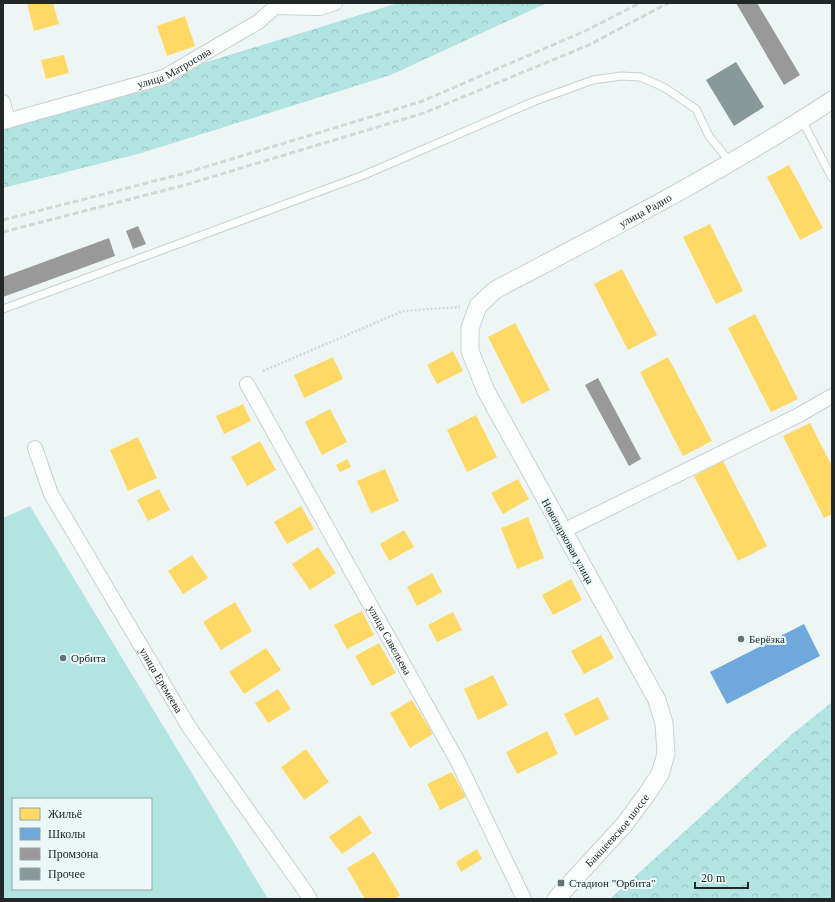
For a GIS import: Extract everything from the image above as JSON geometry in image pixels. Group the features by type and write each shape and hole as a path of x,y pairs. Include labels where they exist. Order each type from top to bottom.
{"street":[{"name":"улица Матросова","path":"5,121 164,77 258,22 278,5 320,8 335,3"},
{"name":"улица Радио","path":"470,328 478,306 495,290 631,218 802,120 832,100"},
{"path":"3,102 5,121"},
{"name":"Новопарковая улица","path":"470,328 470,351 486,391 657,700 664,723 666,754"},
{"name":"улица Савельева","path":"247,384 458,762 524,899"},
{"path":"563,531 799,415 832,396"},
{"name":"улица Еремеева","path":"35,448 51,494 189,727 310,899"},
{"name":"Бакшеевское шоссе","path":"556,899 624,824 648,794 660,774 666,754"}],"lane":[{"path":"3,310 364,174 535,101 593,80 621,76 641,77 665,88 696,109 709,136 730,162"},
{"path":"802,120 832,178"}],"path":[{"path":"263,371 403,311 478,306"}],"green space":[{"path":"398,3 547,3 391,75 138,154 3,188 3,125"},
{"name":"Орбита","path":"30,506 268,899 3,899 3,518"},
{"path":"832,702 832,899 610,899 791,735"}],"building: Жильё":[{"path":"27,3 53,3 59,24 34,31"},
{"path":"185,16 195,46 167,56 157,26"},
{"path":"64,55 69,73 46,79 41,60"},
{"path":"789,165 823,228 800,240 767,177"},
{"path":"710,224 743,291 716,304 683,237"},
{"path":"622,269 657,335 628,350 594,284"},
{"path":"755,314 798,399 771,412 728,328"},
{"path":"515,323 550,390 522,404 488,337"},
{"path":"453,351 463,371 437,384 427,365"},
{"path":"333,357 343,379 304,398 294,375"},
{"path":"668,357 712,441 683,456 640,372"},
{"path":"243,404 251,421 224,434 216,416"},
{"path":"330,409 347,442 322,455 305,422"},
{"path":"476,415 497,457 467,472 447,430"},
{"path":"810,423 832,466 832,514 824,518 783,436"},
{"path":"138,437 157,478 128,491 110,450"},
{"path":"260,441 276,470 247,486 231,457"},
{"path":"347,459 351,467 340,472 336,465"},
{"path":"723,461 767,546 738,561 694,476"},
{"path":"385,469 399,501 371,513 357,481"},
{"path":"518,479 529,499 503,514 491,493"},
{"path":"159,489 170,510 148,521 137,500"},
{"path":"301,506 314,529 287,544 274,522"},
{"path":"528,517 544,558 517,569 501,528"},
{"path":"404,530 414,547 389,561 380,544"},
{"path":"318,547 336,573 310,590 292,564"},
{"path":"192,555 208,578 183,594 168,571"},
{"path":"432,573 442,592 417,606 407,587"},
{"path":"571,579 582,600 553,615 542,595"},
{"path":"235,602 252,631 221,650 203,622"},
{"path":"362,611 374,635 347,649 334,625"},
{"path":"453,612 462,630 437,642 428,625"},
{"path":"601,635 614,658 584,674 571,651"},
{"path":"379,643 396,673 372,686 355,656"},
{"path":"266,648 281,670 244,694 229,672"},
{"path":"493,675 508,705 478,720 464,689"},
{"path":"278,689 291,709 268,723 255,703"},
{"path":"598,697 609,719 575,736 564,714"},
{"path":"412,700 433,734 410,748 390,713"},
{"path":"547,731 558,754 517,774 506,752"},
{"path":"306,749 329,782 304,800 281,767"},
{"path":"452,772 466,797 440,810 427,784"},
{"path":"360,815 372,833 342,854 329,837"},
{"path":"477,849 482,859 461,872 456,862"},
{"path":"374,852 400,895 394,899 365,899 347,868"}],"building: Школы":[{"path":"804,624 820,656 727,704 710,672"}],"building: Промзона":[{"path":"736,3 757,3 800,75 784,85"},
{"path":"138,226 146,244 133,249 126,231"},
{"path":"109,238 115,256 3,297 3,277"},
{"path":"598,378 641,459 629,466 585,385"}],"building: Прочее":[{"path":"736,62 764,107 734,126 706,80"}],"railway":[{"path":"3,220 182,174 420,102 583,32 640,3"},
{"path":"3,232 185,185 424,113 589,45 668,3"}],"place":[{"name":"Берёзка","path":"741,639"},
{"name":"Орбита","path":"63,658"},
{"name":"Стадион \"Орбита\"","path":"561,883"}]}
